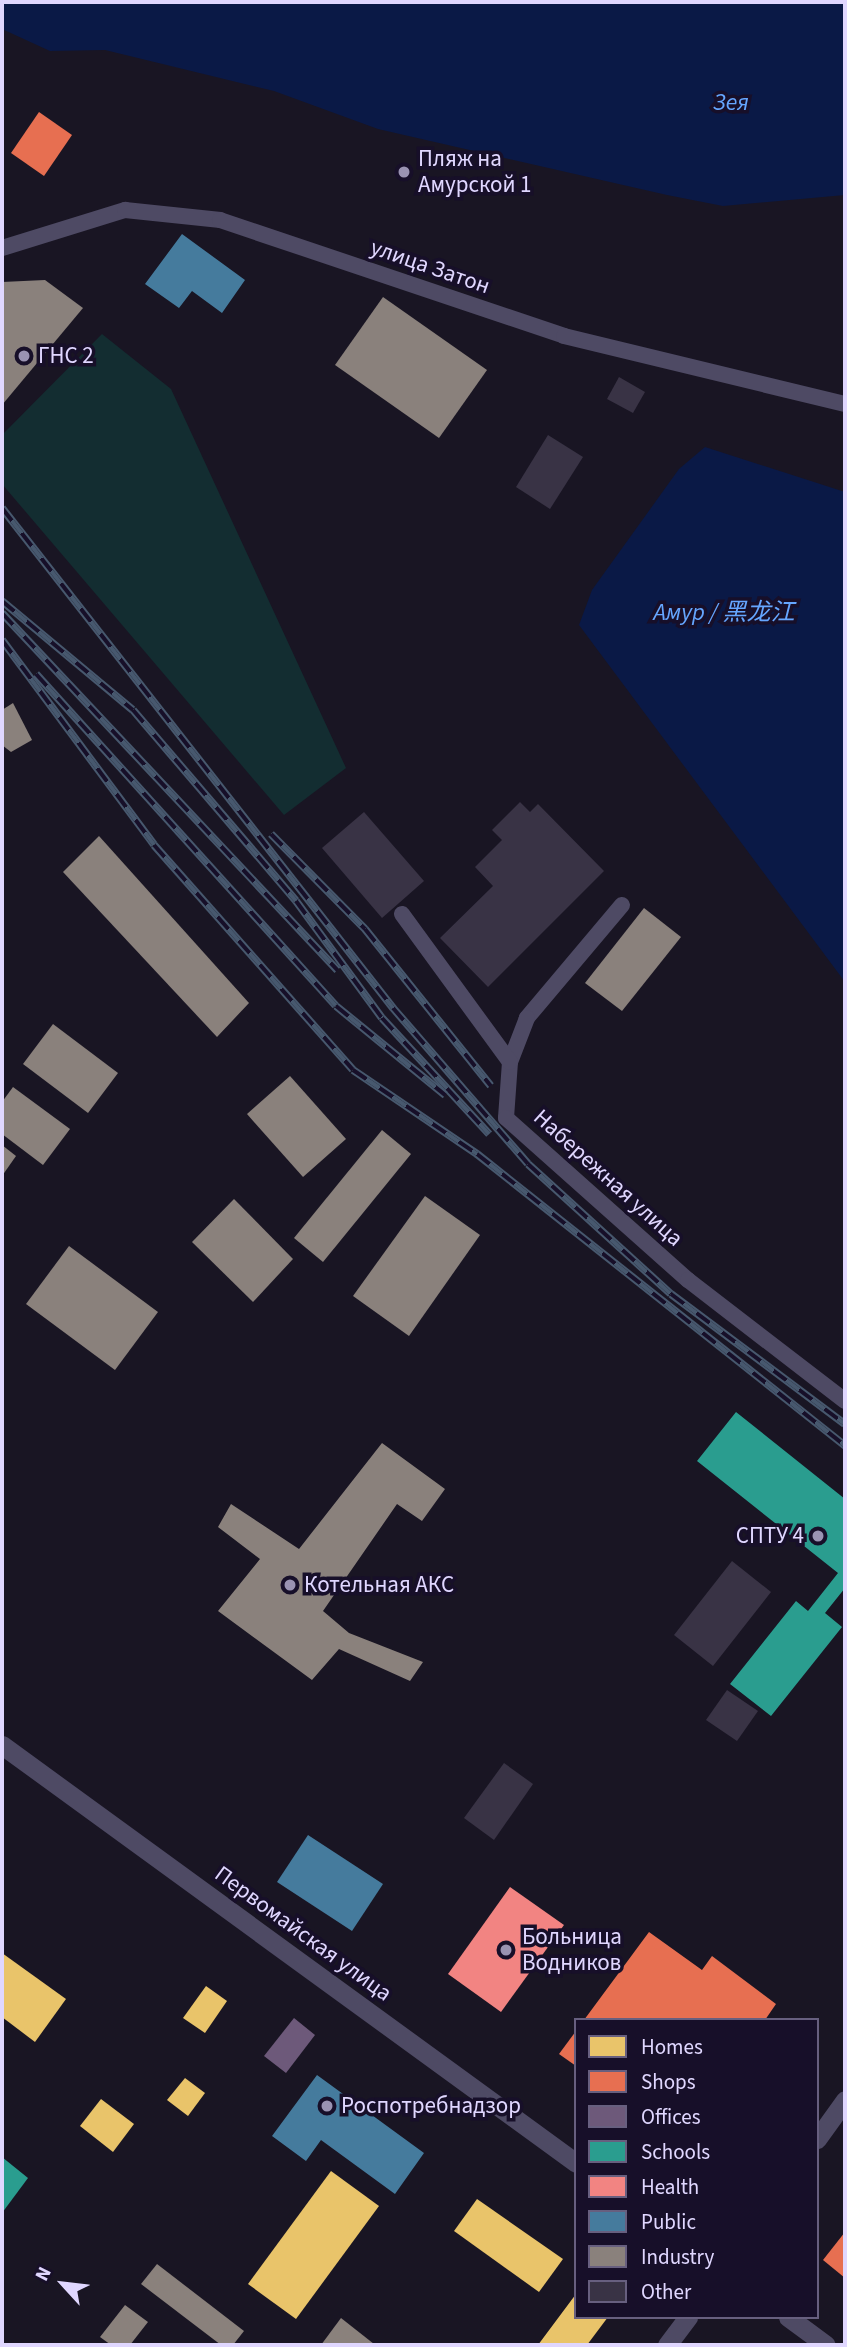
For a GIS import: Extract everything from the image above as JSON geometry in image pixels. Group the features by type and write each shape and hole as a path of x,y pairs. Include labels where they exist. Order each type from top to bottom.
{"street":[{"name":"улица Затон","path":"2,248 125,210 220,220 564,336 845,404"},
{"name":"Набережная улица","path":"622,905 527,1018 510,1062 506,1118 688,1280 845,1401"},
{"path":"402,914 510,1062"},
{"name":"Первомайская улица","path":"2,1745 574,2162"},
{"path":"819,2136 845,2100"},
{"path":"667,2345 686,2319"},
{"path":"791,2319 826,2345"}],"green space":[{"path":"102,334 171,389 346,768 284,815 2,484 2,435"}],"water":[{"name":"Зея","path":"2,2 845,2 845,195 723,206 378,129 274,91 105,50 50,51 2,29"},
{"name":"Амур / 黑龙江","path":"705,447 845,492 845,982 579,625 592,590 679,469"}],"building: Homes":[{"path":"2,1953 66,1999 35,2042 2,2017"},
{"path":"206,1986 227,2001 205,2033 183,2018"},
{"path":"185,2078 205,2093 188,2116 167,2100"},
{"path":"101,2099 134,2124 113,2152 80,2126"},
{"path":"331,2171 379,2206 296,2319 248,2284"},
{"path":"477,2199 563,2259 539,2292 454,2231"},
{"path":"574,2297 574,2319 606,2319 587,2345 538,2345"}],"building: Shops":[{"path":"39,112 72,135 44,176 11,153"},
{"path":"649,1932 702,1970 712,1956 776,2004 766,2018 585,2018"},
{"path":"574,2034 574,2065 559,2054"},
{"path":"845,2232 845,2278 823,2260"}],"building: Offices":[{"path":"294,2018 315,2035 286,2073 264,2056"}],"building: Schools":[{"name":"СПТУ 4","path":"736,1412 845,1499 845,1588 825,1613 842,1627 771,1716 730,1684 796,1601 808,1611 838,1573 697,1461"},
{"path":"2,2157 28,2178 2,2213"}],"building: Health":[{"name":"Больница Водников","path":"510,1887 564,1925 501,2012 448,1974"}],"building: Public":[{"path":"182,234 245,280 222,313 192,291 179,308 145,284"},
{"path":"308,1835 383,1884 352,1931 277,1882"},
{"name":"Роспотребнадзор","path":"317,2075 424,2153 395,2194 321,2140 306,2161 272,2136"}],"building: Industry":[{"name":"ГНС 2","path":"45,280 83,308 2,405 2,282"},
{"path":"383,297 487,370 439,438 335,365"},
{"path":"13,703 32,740 11,752 2,745 2,710"},
{"path":"99,836 249,1003 217,1037 63,872"},
{"path":"644,908 681,937 622,1011 585,983"},
{"path":"53,1024 118,1073 88,1113 23,1064"},
{"path":"290,1076 346,1139 303,1177 247,1114"},
{"path":"13,1087 70,1129 43,1165 2,1134 2,1102"},
{"path":"382,1130 411,1154 323,1262 294,1238"},
{"path":"2,1145 16,1156 2,1176"},
{"path":"425,1196 480,1235 409,1336 353,1296"},
{"path":"234,1199 293,1259 253,1302 192,1242"},
{"path":"69,1246 158,1312 115,1370 26,1304"},
{"name":"Котельная АКС","path":"382,1443 445,1489 422,1521 397,1504 323,1611 349,1633 423,1662 410,1681 339,1649 312,1680 218,1611 260,1559 218,1527 231,1504 299,1549"},
{"path":"157,2264 244,2331 233,2345 221,2345 141,2284"},
{"path":"125,2305 148,2322 130,2345 111,2345 100,2337"},
{"path":"341,2318 374,2344 321,2345"}],"building: Other":[{"path":"619,377 645,392 633,413 607,399"},
{"path":"548,435 583,457 550,509 516,487"},
{"path":"520,802 530,812 538,804 604,871 488,987 440,938 493,886 475,867 502,840 492,830"},
{"path":"364,812 424,881 382,918 322,848"},
{"path":"732,1561 771,1592 713,1666 674,1635"},
{"path":"727,1690 758,1711 737,1741 706,1720"},
{"path":"504,1763 533,1784 494,1840 464,1818"}],"railway":[{"path":"2,508 393,1008 528,1164 671,1294 845,1424"},
{"path":"2,601 133,710 296,901 382,1018 489,1134"},
{"path":"2,613 337,970"},
{"path":"2,640 154,845 353,1070 477,1154 845,1446"},
{"path":"36,674 336,1006 445,1095"},
{"path":"271,834 365,929 491,1086"}],"place":[{"name":"Пляж на Амурской 1","path":"404,172"},
{"name":"ГНС 2","path":"24,356"},
{"name":"СПТУ 4","path":"818,1536"},
{"name":"Котельная АКС","path":"290,1585"},
{"name":"Больница Водников","path":"506,1950"},
{"name":"Роспотребнадзор","path":"327,2106"}]}
